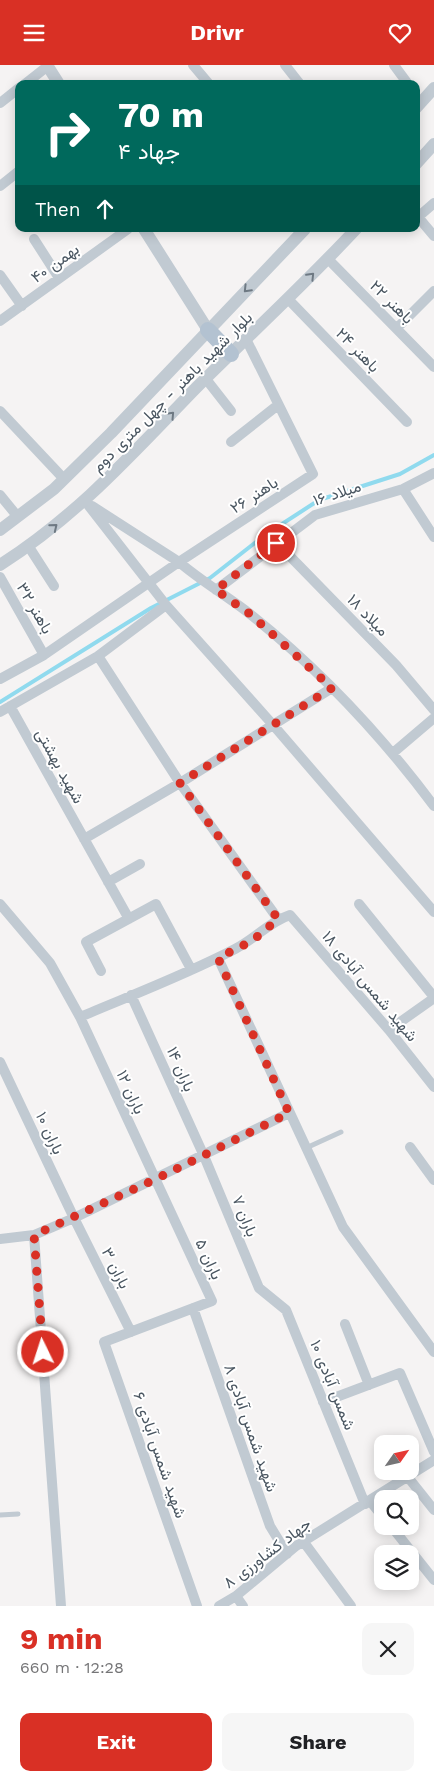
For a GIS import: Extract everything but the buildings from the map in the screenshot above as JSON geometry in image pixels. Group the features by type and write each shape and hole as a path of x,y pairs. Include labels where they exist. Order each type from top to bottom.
{"main road":[{"path":"208,330 231,354"}],"street":[{"path":"30,80 48,65 57,80"},
{"path":"194,65 206,80"},
{"path":"285,65 297,80"},
{"path":"394,65 405,80"},
{"path":"420,99 434,88"},
{"path":"0,103 15,92"},
{"path":"420,159 434,145"},
{"path":"0,185 15,174"},
{"path":"420,215 434,203"},
{"path":"420,219 434,236"},
{"name":"بهمن ۴۰","path":"0,321 124,232"},
{"path":"146,232 208,330"},
{"name":"بلوار شهید باهنر - چهل متری دوم","path":"0,530 64,479 302,232"},
{"name":"بلوار شهید باهنر - چهل متری دوم","path":"0,565 28,547 85,501 137,451 353,232"},
{"path":"34,239 59,278"},
{"name":"باهنر ۲۲","path":"328,259 397,327 434,367"},
{"path":"0,275 22,306"},
{"path":"397,327 434,291"},
{"name":"باهنر ۲۴","path":"288,299 407,422"},
{"name":"باهنر ۲۶","path":"179,562 313,474 246,339"},
{"path":"206,379 230,411"},
{"path":"231,442 278,405"},
{"path":"0,411 64,479"},
{"name":"میلاد ۱۶","path":"213,588 315,515 403,489 434,473"},
{"path":"403,489 434,537"},
{"path":"0,495 18,517"},
{"path":"85,501 179,562 250,614 332,688 394,752 434,806"},
{"path":"85,501 166,605 274,725 434,912"},
{"name":"میلاد ۱۸","path":"276,543 396,665 434,710"},
{"path":"28,547 54,586"},
{"path":"0,679 44,655 179,562"},
{"name":"باهنر ۳۲","path":"0,577 44,655"},
{"path":"0,712 98,656 166,605"},
{"path":"80,1017 218,958 252,941 278,919 180,783 98,656"},
{"path":"84,839 180,783 332,688"},
{"name":"شهید بهشتی","path":"10,706 129,919"},
{"path":"394,752 434,719"},
{"path":"108,882 140,864"},
{"name":"باران ۱۲","path":"0,904 50,963 80,1017 156,1179"},
{"path":"100,971 86,942 156,904 191,969"},
{"path":"359,904 434,997 389,1030"},
{"name":"شهید شمس آبادی ۱۸","path":"278,919 290,915 389,1030 434,1087"},
{"path":"218,958 305,1149 343,1227 434,1352"},
{"name":"باران ۱۴","path":"131,995 204,1156"},
{"name":"باران ۱۰","path":"0,1062 74,1218"},
{"path":"0,1239 34,1235 74,1218 289,1113"},
{"path":"410,1147 434,1180"},
{"name":"باران ۷","path":"204,1156 259,1288"},
{"name":"باران ۵","path":"131,1332 212,1301 156,1179"},
{"name":"باران ۳","path":"74,1218 131,1332"},
{"path":"34,1235 61,1606"},
{"name":"شمس آبادی ۱۰","path":"259,1288 286,1310 368,1503 374,1509"},
{"name":"شهید شمس آبادی ۸","path":"193,1308 270,1525 287,1554"},
{"path":"345,1324 369,1385"},
{"name":"شهید شمس آبادی ۶","path":"131,1332 104,1342 197,1606"},
{"path":"324,1402 400,1373 434,1452"},
{"name":"جهاد کشاورزی ۸","path":"419,1469 434,1460"},
{"name":"جهاد کشاورزی ۸","path":"219,1606 236,1595 303,1541 368,1503 401,1480"},
{"path":"410,1480 434,1510"},
{"path":"397,1535 434,1580"},
{"path":"303,1541 350,1606"},
{"path":"236,1595 243,1606"}],"lane":[{"path":"305,1149 340,1132"},
{"path":"0,1515 18,1513"}],"waterway":[{"path":"0,702 151,608 210,578 265,535 319,500 400,474 434,455"}],"route":[{"path":"43,1352 34,1235 156,1179 289,1113 218,958 252,941 278,919 180,783 332,688 250,614 216,590 276,543"}]}
